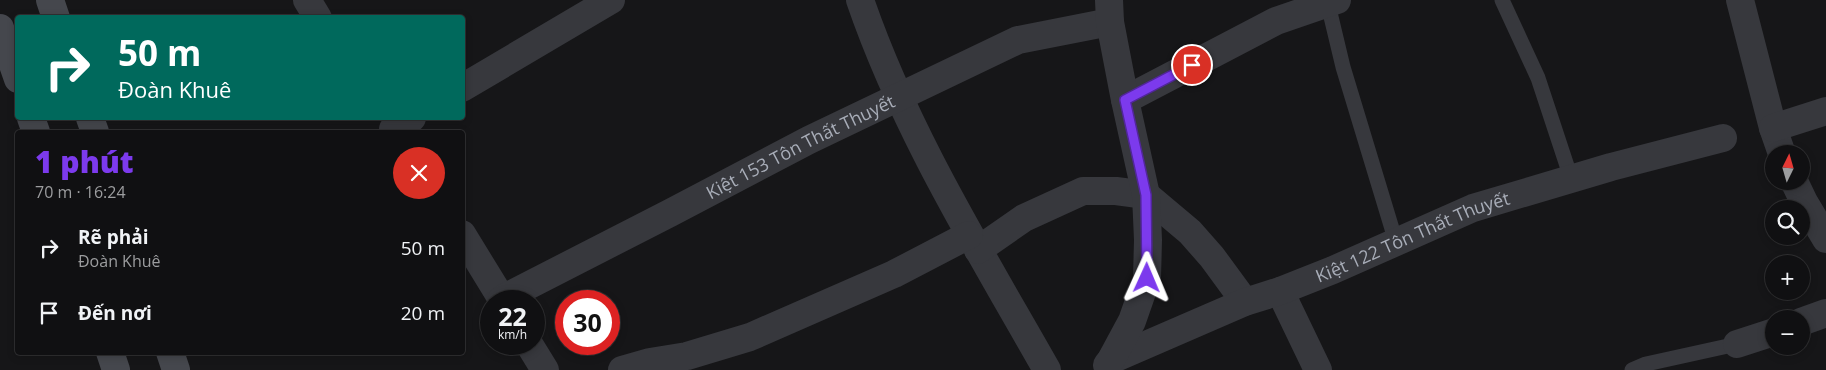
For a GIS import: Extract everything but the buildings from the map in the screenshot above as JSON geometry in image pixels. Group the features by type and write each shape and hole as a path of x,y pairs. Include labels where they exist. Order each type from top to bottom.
{"main road":[{"path":"50,0 55,15"},
{"path":"0,28 15,70"},
{"path":"111,355 116,370"},
{"path":"171,355 176,370"}],"street":[{"path":"307,0 316,15"},
{"path":"465,86 611,0"},
{"path":"860,0 874,41 920,143 1047,370"},
{"path":"1740,0 1779,145"},
{"path":"1125,100 1276,21 1331,1"},
{"path":"1106,365 1132,321 1147,278 1146,195 1125,100 1110,11"},
{"name":"Kiệt 153 Tôn Thất Thuyết","path":"521,290 808,140 1018,40 1110,11"},
{"path":"1773,128 1826,111"},
{"name":"Kiệt 122 Tôn Thất Thuyết","path":"1106,365 1245,302 1280,291 1474,208 1571,178 1723,138"},
{"path":"1798,190 1826,239"},
{"path":"622,370 650,362 687,356 750,337 894,274 974,242 1083,191 1116,191 1146,195 1190,232 1212,257 1245,302"},
{"path":"465,239 496,290"},
{"path":"1280,291 1318,370"},
{"path":"1810,319 1826,313"},
{"path":"1738,344 1765,335"},
{"path":"536,355 545,370"}],"lane":[{"path":"1502,0 1538,78 1571,178"},
{"path":"1331,1 1343,67 1396,242"},
{"path":"1632,370 1646,364 1738,344"}],"route":[{"path":"1147,278 1146,195 1125,100 1192,65"}]}
